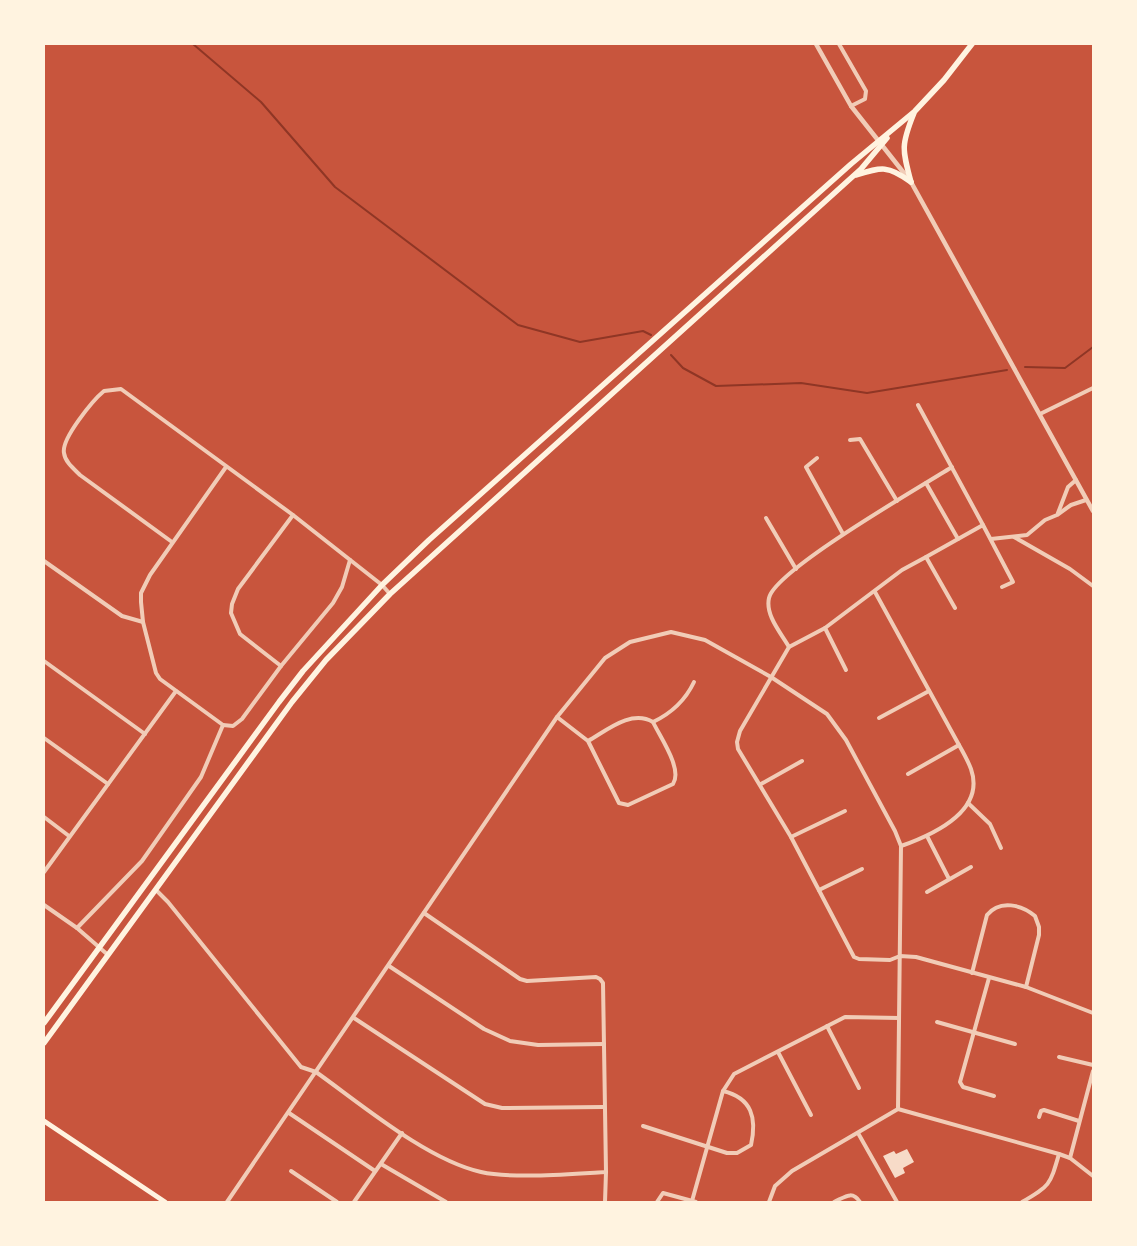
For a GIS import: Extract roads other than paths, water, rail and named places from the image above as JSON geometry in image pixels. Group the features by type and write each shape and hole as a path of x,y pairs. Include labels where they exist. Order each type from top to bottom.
{"main road":[{"path":"44,1024 99,946 279,702 303,671 382,585 429,540 888,136 944,80 972,44"},
{"path":"911,182 903,153 903,144 915,111"},
{"path":"44,1043 292,702 326,660 390,594 854,176 880,143"},
{"path":"854,176 886,168 896,171 911,182"},
{"path":"44,1121 165,1202"}],"street":[{"path":"816,44 850,106 911,182 1093,511"},
{"path":"839,44 866,91 865,99 850,106"},
{"path":"1040,414 1093,388"},
{"path":"172,542 80,475 67,462 63,452 72,430 99,395 111,389 121,389 294,515 382,585 390,594"},
{"path":"918,405 1013,582 1002,587"},
{"path":"850,440 860,439 896,501"},
{"path":"817,458 806,467 843,534"},
{"path":"226,467 172,542 144,584 141,593 143,622 156,674 176,691 223,726 232,726 242,719 281,666 339,594 350,560"},
{"path":"789,647 771,616 768,604 769,596 796,569 843,534 952,467"},
{"path":"1057,515 1068,487 1076,480"},
{"path":"926,483 958,539"},
{"path":"991,538 1027,535 1045,520 1057,515 1071,505 1086,500"},
{"path":"281,666 240,634 231,613 232,604 238,589 294,515"},
{"path":"766,518 796,569"},
{"path":"983,525 902,570 825,628 789,647 740,731 737,742 738,749 761,784 854,957 859,959 890,960 900,956 916,957 1026,987 1093,1013"},
{"path":"1014,537 1070,569 1093,586"},
{"path":"926,557 955,608"},
{"path":"44,561 122,616 143,622"},
{"path":"875,592 972,770 973,787 968,803 951,822 926,836 901,846"},
{"path":"825,628 846,670"},
{"path":"227,1202 557,718 605,658 630,642 671,632 705,640 771,677 819,707 834,722 895,831 901,846 898,1109"},
{"path":"44,661 145,734"},
{"path":"652,722 665,716 687,698 694,682"},
{"path":"879,718 929,690"},
{"path":"44,872 176,691"},
{"path":"557,718 588,741 619,803 628,805 673,784 676,780 676,768 652,722 639,717 630,718 588,741"},
{"path":"77,928 142,860 201,777 223,726"},
{"path":"44,738 108,784"},
{"path":"908,774 959,744"},
{"path":"761,784 802,761"},
{"path":"968,803 990,824 1001,848"},
{"path":"791,838 845,811"},
{"path":"44,818 69,836"},
{"path":"926,836 949,879"},
{"path":"927,892 971,867"},
{"path":"819,890 862,868"},
{"path":"156,890 168,902 300,1067 316,1072 402,1133 453,1163 481,1172 520,1174 606,1172"},
{"path":"44,905 77,928 108,955"},
{"path":"972,973 987,915 1000,906 1015,905 1035,916 1039,927 1026,987"},
{"path":"424,912 520,979 527,981 596,977 600,979 602,983 604,1044 603,1107 606,1172 604,1202"},
{"path":"389,966 484,1029 510,1041 538,1045 604,1044"},
{"path":"989,978 960,1082 963,1087 994,1096"},
{"path":"657,1202 663,1193 694,1202 724,1091 734,1074 827,1026 852,1016 899,1018"},
{"path":"354,1018 485,1104 502,1108 603,1107"},
{"path":"937,1022 974,1034 1015,1044"},
{"path":"827,1026 859,1088"},
{"path":"778,1052 810,1115"},
{"path":"1058,1057 1093,1065"},
{"path":"1070,1158 1093,1071"},
{"path":"643,1126 732,1154 747,1148 752,1143 753,1116 737,1094 724,1091"},
{"path":"769,1202 775,1186 792,1171 898,1109 1059,1154 1070,1158 1093,1176"},
{"path":"1039,1117 1041,1111 1044,1110 1079,1121"},
{"path":"289,1113 375,1171"},
{"path":"354,1202 402,1133"},
{"path":"858,1133 897,1202"},
{"path":"1022,1202 1046,1189 1059,1154"},
{"path":"381,1164 446,1202"},
{"path":"290,1171 337,1202"},
{"path":"834,1202 854,1195 860,1202"}],"waterway":[{"path":"193,44 261,102 335,187 518,325 580,342 643,331 651,335"},
{"path":"1025,367 1065,368 1093,347"},
{"path":"671,355 683,368 716,386 801,383 867,393 1007,370"}]}
